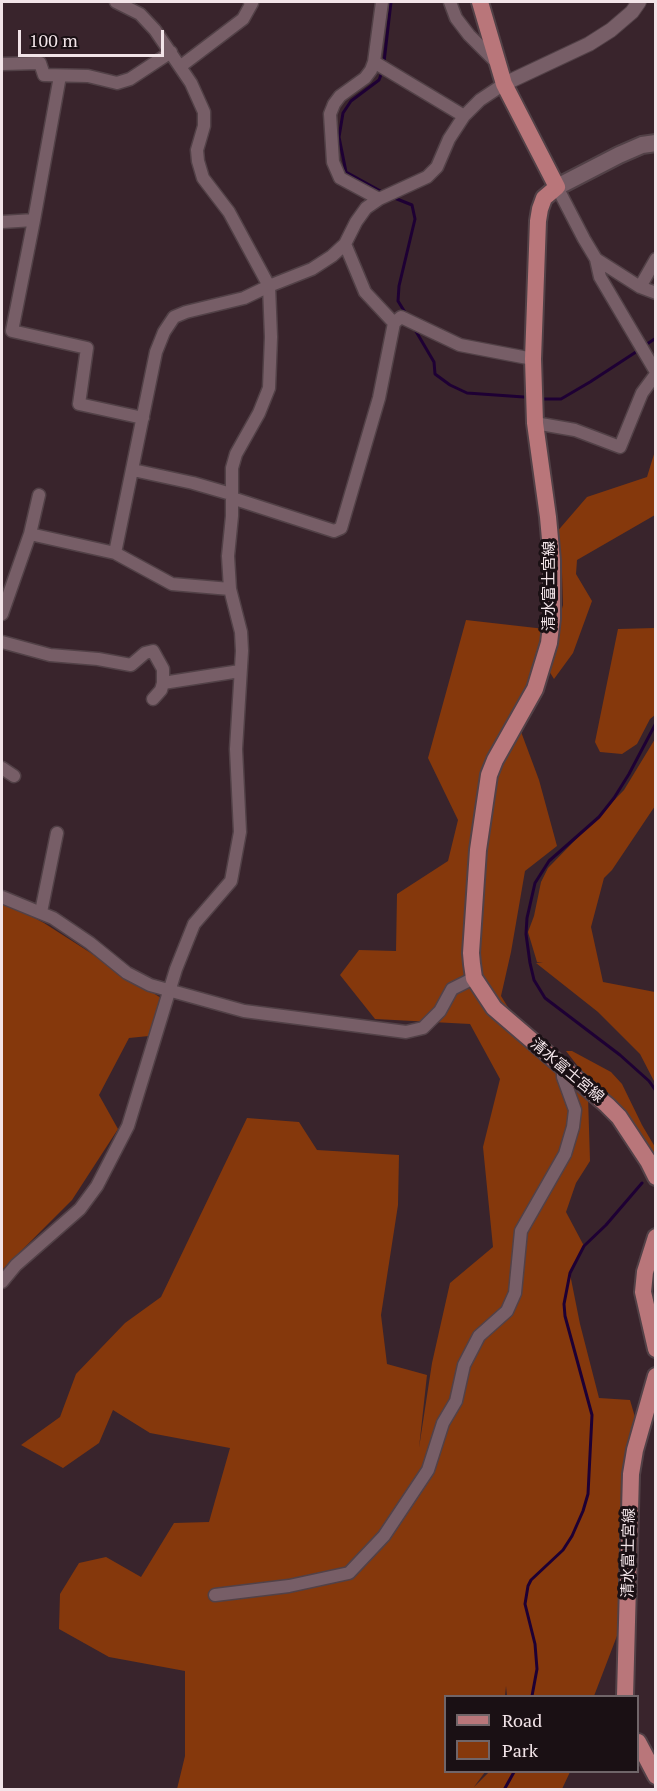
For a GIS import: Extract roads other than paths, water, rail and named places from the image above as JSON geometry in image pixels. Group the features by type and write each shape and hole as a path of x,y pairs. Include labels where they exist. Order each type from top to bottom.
{"main road":[{"path":"480,2 504,84 557,186 642,145 656,143"},
{"name":"清水富士宮線","path":"557,186 544,198 538,221 532,359 535,423 552,561 552,618 549,643 535,689 495,760 485,795 478,850 471,953 474,978 494,1008 619,1117 656,1177"},
{"path":"656,1237 645,1272 643,1292 656,1349"},
{"name":"清水富士宮線","path":"625,1695 631,1474 635,1450 652,1401 656,1376"},
{"path":"639,1744 656,1776"}],"street":[{"path":"2,1282 16,1265 80,1209 97,1186 128,1126 170,990 194,924 231,881 240,832 236,749 241,632 230,589 228,556 232,516 232,468 268,388 271,337 269,286 229,212 203,178 197,150 204,126 204,112 192,83 171,52 140,14 116,2"},
{"path":"181,66 243,19 252,3 250,2"},
{"path":"379,199 340,178 333,162 330,114 340,96 364,78 374,62 382,2"},
{"path":"450,2 456,18 499,65"},
{"path":"115,553 134,470 156,352 164,332 174,317 244,298 312,269 332,256 345,244 366,208 379,199 427,177 437,167 449,139 464,116 480,100 504,84 590,44 632,12 639,2"},
{"path":"2,64 40,63 44,75 88,76 117,83 130,79 171,52"},
{"path":"374,62 464,116"},
{"path":"60,76 12,331 87,348 79,404 143,418"},
{"path":"535,423 575,430 620,447 642,393 656,373 600,277 596,259 557,186"},
{"path":"2,222 34,220"},
{"path":"345,244 365,292 394,323"},
{"path":"596,259 640,287 656,293"},
{"path":"640,287 656,259"},
{"path":"134,470 192,483 334,531 341,528 379,398 394,323 401,317 460,345 532,359"},
{"path":"2,614 30,534 39,495"},
{"path":"30,534 115,553 172,584 230,589"},
{"path":"2,642 50,655 98,659 132,665 145,653 153,651 163,669 164,683 153,699"},
{"path":"164,683 240,671"},
{"path":"2,768 14,776"},
{"path":"41,912 57,833"},
{"path":"2,897 41,912 90,943 127,973 150,985 244,1011 406,1032 423,1028 440,1011 452,989 474,978"},
{"path":"215,1594 290,1586 349,1573 384,1536 428,1470 443,1424 456,1401 464,1365 480,1336 507,1311 515,1293 521,1231 565,1154 573,1127 575,1110 563,1077 563,1067"}],"waterway":[{"path":"384,62 391,2"},
{"path":"382,72 379,80 351,101 343,113 339,137 346,172 384,193"},
{"path":"392,197 412,205 415,219 399,286 398,301 406,314"},
{"path":"414,328 434,362 435,374 450,385 467,393 524,397"},
{"path":"644,346 656,338"},
{"path":"544,399 561,399 639,350"},
{"path":"656,723 614,798 599,817 549,861 535,883 526,934 534,980 545,998 620,1055 649,1081 656,1091"},
{"path":"532,1695 537,1669 535,1644 525,1604 528,1586 531,1580 563,1550 572,1536 588,1494 592,1415 565,1316 564,1304 570,1273 584,1246 606,1225 642,1183"},
{"path":"504,1790 513,1773"}]}
